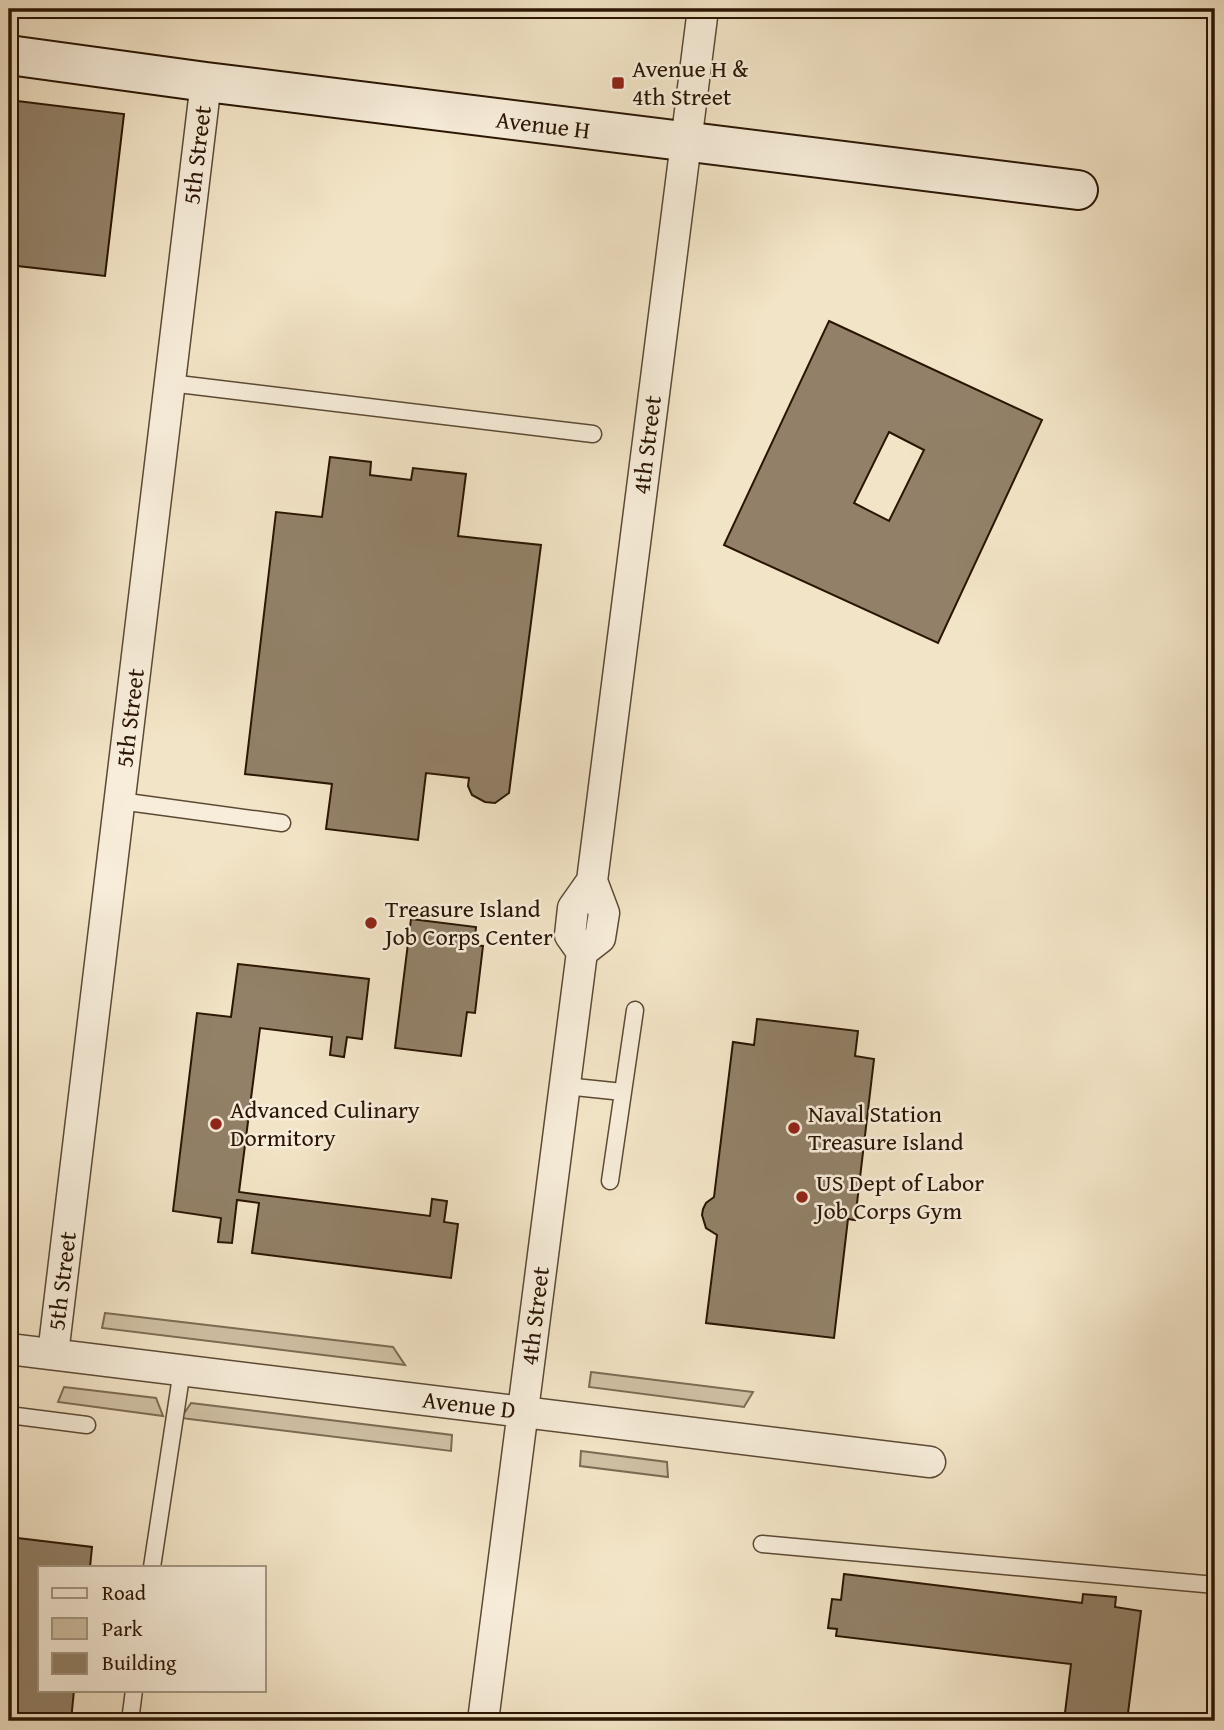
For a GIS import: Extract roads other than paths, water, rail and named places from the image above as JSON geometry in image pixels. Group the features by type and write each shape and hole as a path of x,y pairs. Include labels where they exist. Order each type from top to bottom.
{"street":[{"name":"4th Street","path":"483,1721 582,951 570,935 573,908 592,881 704,9"},
{"name":"Avenue H","path":"9,55 206,82 1078,190"},
{"name":"5th Street","path":"53,1354 206,82"},
{"name":"Avenue D","path":"9,1349 930,1462"}],"lane":[{"path":"170,383 593,434"},
{"path":"120,801 282,823"},
{"path":"610,1181 635,1010"},
{"path":"565,1086 623,1092"},
{"path":"152,1566 182,1370"},
{"path":"9,1415 87,1425"},
{"path":"762,1544 1215,1585"},
{"path":"130,1721 134,1692"}],"place":[{"name":"Avenue H & 4th Street","path":"618,83"},
{"name":"Treasure Island Job Corps Center","path":"371,923"},
{"name":"Advanced Culinary Dormitory","path":"216,1124"},
{"name":"Naval Station Treasure Island","path":"794,1128"},
{"name":"US Dept of Labor Job Corps Gym","path":"802,1197"}]}
